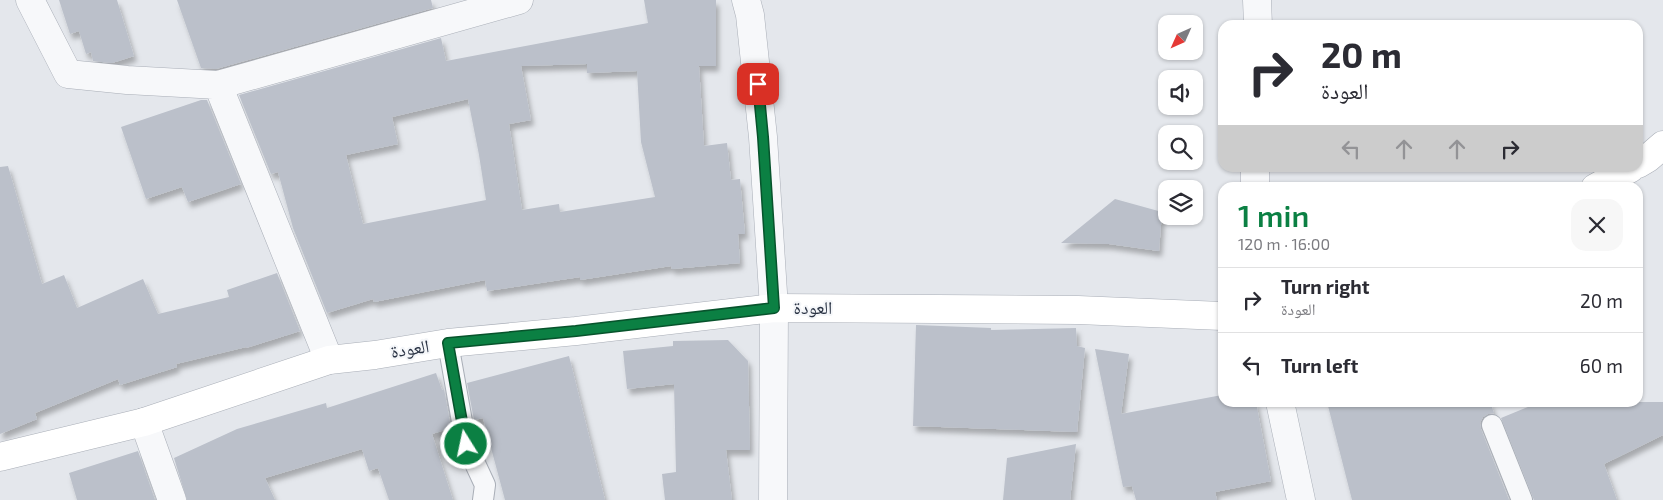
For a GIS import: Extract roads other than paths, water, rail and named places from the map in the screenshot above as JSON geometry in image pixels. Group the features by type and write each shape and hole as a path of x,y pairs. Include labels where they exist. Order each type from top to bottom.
{"main road":[{"path":"1643,161 1663,145"},
{"path":"1606,182 1624,172"},
{"name":"العودة","path":"0,457 144,422 329,360 375,355 448,343 576,331 774,308 1078,310 1218,316"}],"street":[{"path":"30,0 68,74 127,80 218,85 519,0"},
{"path":"746,0 750,15 763,137 774,308 773,500"},
{"path":"1257,0 1258,20"},
{"path":"218,85 329,360"},
{"path":"1281,407 1301,500"},
{"path":"144,422 172,500"}],"lane":[{"path":"448,343 466,444 485,485 483,500"},
{"path":"1492,425 1522,500"}]}
